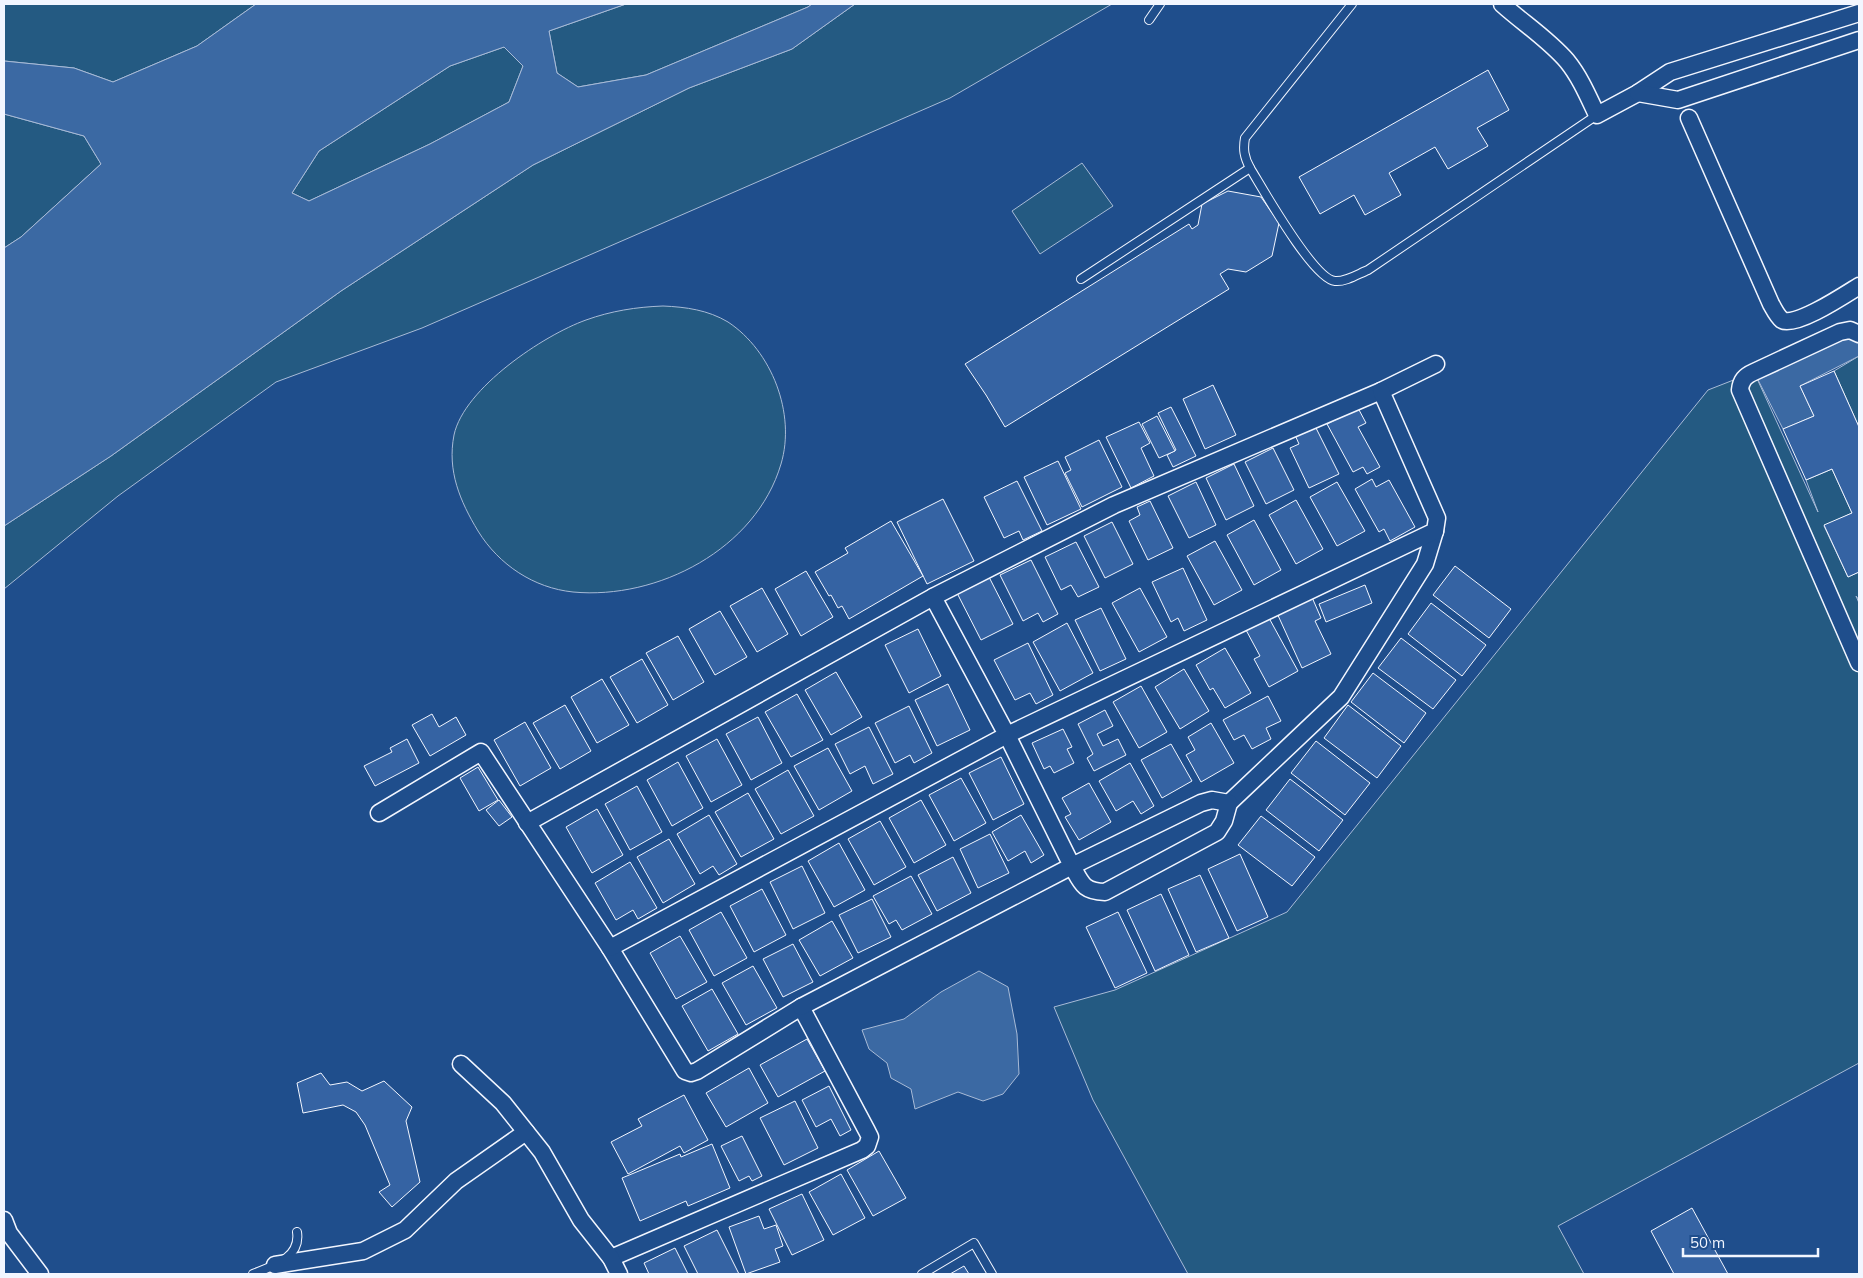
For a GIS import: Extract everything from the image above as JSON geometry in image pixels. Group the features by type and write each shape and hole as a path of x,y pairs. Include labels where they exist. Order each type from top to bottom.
{"street":[{"path":"1502,4 1556,49 1568,62 1585,89 1597,115 1638,93 1670,72 1859,13"},
{"path":"1638,93 1678,100 1859,40"},
{"path":"1689,118 1771,304 1782,320 1788,322 1801,318 1859,286"},
{"path":"1859,334 1850,330 1840,332 1754,372 1746,376 1741,382 1740,390 1859,663"},
{"path":"527,823 933,596 1114,505 1380,392 1436,364"},
{"path":"933,596 1007,735 1082,886 1093,891 1106,892 1217,832 1224,821 1229,803 1341,697 1426,564 1437,518 1380,392"},
{"path":"610,948 1007,735 1434,531"},
{"path":"379,813 482,752 610,948 685,1071 691,1073 801,1007 1072,866 1201,803 1212,800 1229,803"},
{"path":"611,1258 862,1150 867,1146 870,1137 801,1007"},
{"path":"461,1064 503,1103 542,1152 581,1220 611,1258 619,1274"},
{"path":"275,1265 363,1251 405,1230 456,1181 526,1132"},
{"path":"4,1220 10,1233 40,1274"}],"lane":[{"path":"1149,20 1160,4"},
{"path":"1352,4 1245,138 1243,147 1245,158 1250,168 1309,261 1323,275 1334,281 1348,279 1368,270 1597,115"},
{"path":"1081,279 1250,168"},
{"path":"253,1274 275,1265 292,1254 298,1241 297,1232"},
{"path":"922,1274 974,1243 992,1274"}],"shaded area":[{"path":"4,4 256,4 197,46 113,82 74,68 4,61"},
{"path":"256,4 626,4 549,31 557,73 578,87 646,75 812,4 855,4 792,49 689,88 533,165 341,291 111,456 4,526 4,248 21,237 101,164 84,136 4,114 4,61 74,68 113,82 197,46","holes":["504,47 523,66 509,102 430,144 309,201 292,193 319,151 450,66"]},
{"path":"626,4 812,4 646,75 578,87 557,73 549,31"},
{"path":"855,4 1112,4 950,98 422,328 276,382 118,496 4,589 4,526 111,456 341,291 533,165 689,88 792,49"},
{"path":"504,47 523,66 509,102 430,144 309,201 292,193 319,151 450,66"},
{"path":"4,114 84,136 101,164 21,237 4,248"},
{"path":"1082,163 1113,206 1040,254 1012,211"},
{"path":"663,306 697,310 728,322 744,334 768,366 777,385 782,405 785,445 781,464 768,494 750,521 727,544 699,563 670,577 638,587 605,592 559,590 531,580 519,573 496,554 478,531 461,497 454,473 452,448 454,435 461,417 473,399 508,366 528,351 569,327 605,314 633,308"},
{"path":"1854,332 1859,341 1859,356 1800,386 1814,416 1783,429 1754,372"},
{"path":"1859,356 1859,427 1834,371"},
{"path":"1754,372 1818,512 1806,480 1832,469 1852,513 1824,526 1848,577 1859,572 1859,600 1856,596 1859,603 1859,1063 1558,1226 1584,1274 1188,1274 1093,1100 1054,1007 1115,990 1287,912 1708,390"},
{"path":"979,971 1008,987 1017,1034 1019,1074 1003,1094 983,1101 958,1092 915,1109 911,1089 891,1078 887,1063 869,1049 862,1030 904,1019 941,992"}],"building":[{"path":"1488,70 1509,110 1477,128 1488,146 1448,169 1435,147 1389,173 1401,195 1365,215 1354,195 1320,214 1299,177"},
{"path":"1228,191 1261,197 1279,223 1272,256 1246,272 1228,269 1220,274 1229,289 1005,427 965,364 1189,224 1192,229 1198,225 1202,204"},
{"path":"1834,371 1859,427 1859,572 1848,577 1824,525 1852,513 1832,469 1806,480 1783,429 1814,416 1800,386"},
{"path":"1213,385 1236,435 1205,449 1183,399"},
{"path":"1171,407 1196,456 1173,467 1167,455 1176,450 1158,413"},
{"path":"1358,408 1366,423 1358,427 1380,467 1367,474 1363,467 1353,472 1327,424"},
{"path":"1157,416 1175,451 1159,458 1142,424"},
{"path":"1139,422 1150,443 1141,448 1154,476 1131,488 1106,437"},
{"path":"1315,426 1339,474 1309,488 1290,448 1299,444 1295,435"},
{"path":"1099,440 1122,487 1082,507 1065,473 1071,470 1065,457"},
{"path":"1273,448 1294,490 1266,504 1245,462"},
{"path":"1058,461 1081,509 1047,525 1024,477"},
{"path":"1234,464 1254,506 1226,520 1206,478"},
{"path":"1372,479 1376,487 1389,480 1415,527 1390,541 1384,529 1379,532 1355,489"},
{"path":"1017,481 1042,531 1023,540 1019,531 1004,538 984,497"},
{"path":"1196,482 1216,525 1189,538 1168,496"},
{"path":"1337,482 1365,531 1337,546 1310,497"},
{"path":"943,499 974,561 927,584 897,522"},
{"path":"1296,500 1323,549 1296,564 1269,515"},
{"path":"1150,501 1173,548 1148,560 1129,521 1140,515 1137,507"},
{"path":"1254,520 1281,570 1254,585 1227,535"},
{"path":"891,521 923,576 849,619 842,606 838,608 831,595 829,596 815,572 848,553 845,548"},
{"path":"1112,522 1133,564 1105,578 1084,536"},
{"path":"1215,541 1242,590 1214,605 1187,556"},
{"path":"1076,542 1099,587 1078,597 1071,585 1061,590 1045,557"},
{"path":"1031,560 1058,614 1043,622 1038,613 1023,621 1000,575"},
{"path":"1455,566 1511,609 1489,638 1433,595"},
{"path":"1183,568 1207,620 1184,631 1178,618 1171,622 1152,582"},
{"path":"806,571 833,617 801,636 775,589"},
{"path":"989,577 1013,624 981,640 957,593"},
{"path":"1365,585 1372,603 1326,622 1319,604"},
{"path":"762,588 788,634 757,652 730,606"},
{"path":"1140,588 1167,637 1139,652 1112,603"},
{"path":"1311,595 1321,618 1315,621 1331,654 1302,668 1276,611"},
{"path":"1431,603 1486,645 1462,676 1408,634"},
{"path":"1101,608 1126,659 1100,671 1075,620"},
{"path":"720,611 747,657 715,675 689,629"},
{"path":"1269,618 1298,671 1269,687 1254,659 1260,656 1246,630"},
{"path":"1067,623 1093,673 1060,691 1033,642"},
{"path":"918,629 941,676 909,693 885,645"},
{"path":"678,636 704,682 673,700 646,653"},
{"path":"1401,638 1456,680 1433,709 1378,668"},
{"path":"1028,643 1053,695 1036,704 1030,693 1015,700 994,660"},
{"path":"1225,648 1251,693 1225,708 1213,688 1210,690 1196,665"},
{"path":"642,659 668,705 637,723 610,677"},
{"path":"1184,669 1209,711 1180,729 1155,687"},
{"path":"836,672 862,717 831,735 805,690"},
{"path":"1373,673 1426,713 1404,743 1351,702"},
{"path":"602,679 629,725 597,743 571,697"},
{"path":"948,684 970,730 937,746 915,700"},
{"path":"1141,686 1167,732 1139,748 1113,702"},
{"path":"797,694 823,740 791,757 765,712"},
{"path":"1268,696 1281,721 1266,728 1271,739 1252,749 1244,735 1234,740 1223,720"},
{"path":"565,705 591,751 560,769 533,723"},
{"path":"1348,705 1401,746 1377,778 1324,738"},
{"path":"909,706 932,753 914,763 910,755 895,763 875,723"},
{"path":"1105,710 1113,726 1097,734 1103,746 1118,739 1126,755 1094,771 1087,758 1093,754 1078,724"},
{"path":"432,714 439,727 456,717 466,735 430,756 412,725"},
{"path":"758,717 782,763 751,780 726,734"},
{"path":"525,722 551,768 520,786 494,740"},
{"path":"1211,723 1234,763 1201,782 1186,755 1195,750 1188,737"},
{"path":"869,727 893,774 873,784 865,766 850,774 835,744"},
{"path":"1063,729 1072,747 1067,749 1074,763 1054,773 1050,766 1044,769 1032,743"},
{"path":"407,739 419,763 375,786 364,766 392,752 390,748"},
{"path":"717,739 742,785 711,802 686,756"},
{"path":"1316,741 1370,783 1345,815 1291,773"},
{"path":"1171,744 1192,781 1162,798 1141,760"},
{"path":"828,748 852,791 819,810 794,766"},
{"path":"1001,757 1024,804 993,820 969,773"},
{"path":"678,762 703,808 672,826 647,780"},
{"path":"1130,763 1154,806 1141,814 1133,801 1116,811 1099,781"},
{"path":"478,767 498,800 479,811 460,778"},
{"path":"788,770 814,816 781,834 755,789"},
{"path":"961,778 986,823 954,841 929,795"},
{"path":"1290,779 1343,820 1319,851 1266,810"},
{"path":"1089,783 1111,822 1079,840 1065,817 1071,814 1062,798"},
{"path":"637,786 662,832 630,850 605,804"},
{"path":"748,793 774,839 741,857 715,812"},
{"path":"499,800 512,817 499,826 486,810"},
{"path":"921,800 946,845 914,863 889,818"},
{"path":"597,809 623,855 592,873 566,827"},
{"path":"709,815 737,864 719,875 713,866 700,874 677,834"},
{"path":"1021,815 1044,855 1031,863 1025,851 1008,861 992,832"},
{"path":"1261,816 1315,857 1292,886 1238,845"},
{"path":"880,821 906,867 874,885 848,839"},
{"path":"990,834 1009,873 978,888 960,849"},
{"path":"669,839 695,884 663,903 637,857"},
{"path":"839,843 865,890 834,907 808,861"},
{"path":"1240,854 1268,917 1237,931 1208,869"},
{"path":"953,857 971,893 937,911 918,875"},
{"path":"630,862 657,908 638,919 633,910 616,920 595,883"},
{"path":"802,866 825,913 793,929 770,882"},
{"path":"1200,875 1229,938 1196,952 1168,889"},
{"path":"911,876 932,914 902,930 896,920 889,924 873,896"},
{"path":"762,889 786,935 754,952 730,906"},
{"path":"1161,894 1189,955 1155,971 1127,910"},
{"path":"872,899 891,937 858,953 839,915"},
{"path":"721,912 747,958 714,976 689,930"},
{"path":"1118,912 1147,973 1115,988 1086,927"},
{"path":"832,921 853,958 820,976 799,940"},
{"path":"680,936 707,982 676,999 650,953"},
{"path":"793,944 813,982 783,997 763,959"},
{"path":"753,966 777,1008 746,1025 722,983"},
{"path":"712,989 738,1034 708,1051 682,1006"},
{"path":"807,1039 825,1071 778,1097 760,1065"},
{"path":"749,1068 768,1103 726,1127 706,1093"},
{"path":"321,1073 330,1085 347,1082 362,1091 384,1081 412,1107 406,1121 420,1182 392,1207 379,1192 390,1185 365,1125 356,1112 343,1105 303,1113 297,1083"},
{"path":"829,1086 851,1130 840,1136 831,1119 816,1127 802,1100"},
{"path":"684,1095 708,1140 684,1153 680,1146 628,1174 611,1142 642,1126 638,1119"},
{"path":"795,1101 818,1148 784,1165 760,1118"},
{"path":"742,1136 762,1176 752,1181 749,1176 739,1181 721,1146"},
{"path":"712,1144 730,1188 688,1206 686,1201 640,1221 622,1178 680,1154 681,1157"},
{"path":"879,1151 906,1198 873,1216 847,1170"},
{"path":"841,1174 865,1218 833,1235 809,1192"},
{"path":"802,1194 824,1240 792,1255 769,1209"},
{"path":"1692,1208 1728,1274 1674,1274 1651,1231"},
{"path":"759,1216 764,1229 776,1225 783,1246 775,1249 780,1262 746,1274 729,1227"},
{"path":"717,1230 739,1274 698,1274 684,1246"},
{"path":"675,1248 688,1274 649,1274 644,1263"},
{"path":"964,1266 969,1274 950,1274"}]}
